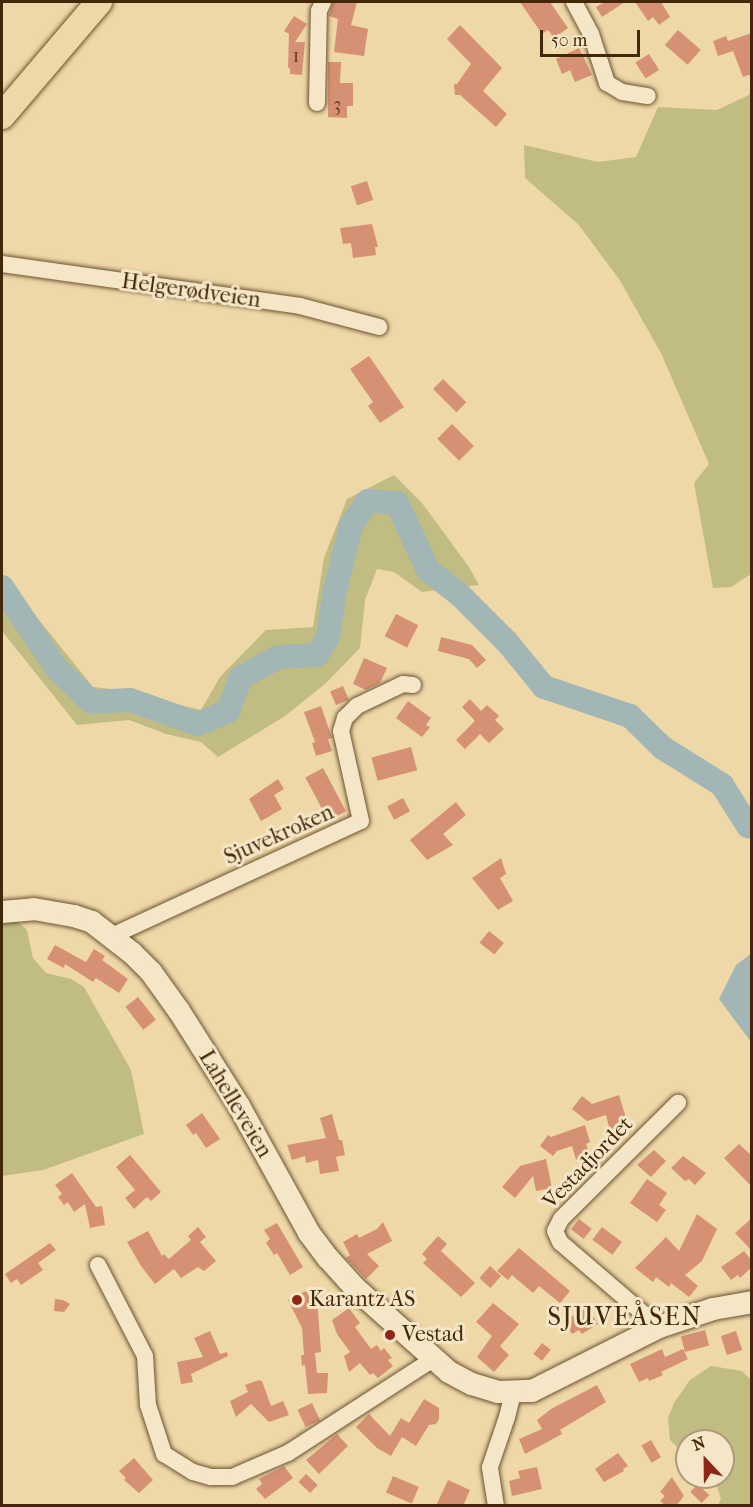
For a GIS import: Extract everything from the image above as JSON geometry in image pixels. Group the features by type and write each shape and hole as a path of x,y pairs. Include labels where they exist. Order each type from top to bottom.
{"main road":[{"path":"2,116 99,2"}],"street":[{"path":"317,103 319,11 323,2"},
{"path":"574,2 591,34 607,82 622,92 648,96"},
{"name":"Helgerødveien","path":"2,264 300,306 379,327"},
{"name":"Sjuvekroken","path":"112,936 361,821 341,731 345,718 357,706 402,684 413,686"},
{"name":"Lahelleveien","path":"2,912 34,909 55,911 92,922 112,936 151,972 238,1106 304,1224 328,1258 355,1288 432,1360 472,1384 498,1392 532,1391 659,1327 713,1309 752,1302"},
{"name":"Vestadjordet","path":"659,1327 560,1242 555,1231 561,1219 678,1103"},
{"path":"98,1265 146,1356 148,1405 164,1454 193,1472 211,1477 232,1477 288,1453 432,1360"},
{"path":"496,1506 490,1467 513,1393"}],"shaded area":[{"path":"751,94 751,574 731,587 713,588 694,483 709,464 661,353 619,279 578,224 525,178 524,145 598,162 636,157 658,107 717,110"},
{"path":"394,475 422,503 469,567 479,585 422,592 394,572 377,569 365,600 360,648 325,684 285,716 218,757 201,742 166,734 129,720 77,725 2,631 2,574 93,687 148,693 168,702 201,710 220,677 266,630 313,627 324,558 347,499"},
{"path":"16,920 27,930 33,958 46,973 71,979 84,987 131,1070 144,1134 43,1170 2,1176 2,921"},
{"path":"751,954 751,1042 719,999 736,965"},
{"path":"711,1366 742,1371 751,1380 751,1505 718,1505 721,1499 718,1489 735,1489 735,1429 675,1429 675,1445 670,1440 668,1418 674,1403 690,1380"}],"building":[{"path":"333,2 357,2 351,25 368,29 364,56 334,52 338,19 329,16"},
{"path":"520,2 550,2 568,28 554,38 548,30 542,34"},
{"path":"605,2 625,2 602,17 596,7"},
{"path":"635,2 661,2 670,17 659,25 653,17 648,21"},
{"path":"294,16 307,24 295,42 305,42 302,75 290,74 290,68 288,68 289,34 284,31"},
{"path":"460,25 502,68 483,91 507,114 496,127 460,95 455,95 454,84 457,84 471,64 447,39"},
{"path":"678,30 701,50 688,65 665,45"},
{"path":"752,33 752,74 743,77 733,51 718,56 713,41 726,36 728,41"},
{"path":"579,48 592,75 575,82 570,70 562,74 556,59"},
{"path":"649,54 659,70 645,79 635,62"},
{"path":"328,62 341,62 340,83 353,83 353,106 347,106 347,118 328,117"},
{"path":"367,181 373,200 357,205 351,186"},
{"path":"372,224 378,247 375,247 376,255 353,258 351,243 343,244 340,228"},
{"path":"369,356 404,407 380,423 368,406 373,402 350,369"},
{"path":"443,379 466,402 456,412 433,389"},
{"path":"452,424 474,446 459,461 437,439"},
{"path":"396,614 418,625 407,648 385,636"},
{"path":"441,637 472,645 486,660 477,668 469,659 438,651"},
{"path":"364,658 387,668 380,683 366,690 353,684"},
{"path":"343,686 349,700 336,705 330,691"},
{"path":"470,699 481,711 487,705 499,716 495,720 504,729 489,743 480,734 465,749 456,740 475,721 462,707"},
{"path":"408,701 431,718 426,725 430,727 422,737 396,718"},
{"path":"321,706 332,738 328,739 332,751 316,756 312,743 315,742 304,712"},
{"path":"411,747 417,770 378,781 371,758"},
{"path":"323,768 346,811 328,821 305,777"},
{"path":"278,779 284,789 274,795 282,809 261,821 249,799"},
{"path":"403,798 410,811 394,820 387,806"},
{"path":"456,802 466,815 443,834 453,845 427,860 410,840"},
{"path":"501,858 506,874 500,878 513,901 498,910 472,878"},
{"path":"489,931 504,943 494,955 480,943"},
{"path":"55,945 86,962 94,949 105,956 102,960 128,979 119,993 96,978 93,982 65,964 64,968 47,959"},
{"path":"138,997 156,1020 143,1030 125,1007"},
{"path":"619,1095 628,1125 610,1131 606,1115 587,1121 572,1109 582,1096 592,1104"},
{"path":"202,1113 220,1139 206,1148 196,1133 193,1135 186,1125"},
{"path":"332,1114 345,1155 336,1157 339,1171 320,1174 318,1160 306,1163 305,1156 292,1160 287,1145 326,1138 320,1118"},
{"path":"585,1125 590,1142 586,1144 590,1155 576,1160 572,1146 557,1151 553,1156 540,1146 548,1135 551,1137"},
{"path":"739,1144 752,1156 752,1187 724,1158"},
{"path":"654,1150 666,1161 651,1177 637,1165"},
{"path":"130,1155 161,1192 151,1201 147,1197 134,1209 125,1198 135,1190 116,1167"},
{"path":"683,1156 706,1173 695,1185 689,1179 685,1181 671,1168"},
{"path":"546,1159 552,1188 536,1191 533,1176 515,1198 502,1187 520,1166"},
{"path":"72,1173 96,1207 102,1206 105,1225 90,1228 85,1204 74,1212 68,1202 64,1205 58,1197 62,1194 55,1185"},
{"path":"647,1179 667,1193 659,1205 666,1210 657,1222 630,1203"},
{"path":"697,1214 717,1229 702,1261 685,1275 698,1286 689,1297 671,1283 669,1287 656,1277 653,1282 635,1268 666,1237 679,1251"},
{"path":"752,1218 752,1251 735,1233"},
{"path":"579,1219 592,1229 584,1239 571,1229"},
{"path":"383,1222 392,1241 367,1254 379,1266 366,1279 346,1258 350,1255 343,1242 357,1234 359,1238 377,1229"},
{"path":"277,1223 303,1267 290,1275 277,1253 274,1255 266,1243 270,1239 264,1230"},
{"path":"198,1227 206,1237 200,1242 216,1261 204,1271 198,1267 181,1278 174,1269 155,1284 127,1242 148,1231 162,1256 164,1254 169,1259 191,1240 188,1236"},
{"path":"602,1227 622,1242 612,1255 592,1240"},
{"path":"438,1236 447,1244 441,1251 475,1283 461,1297 423,1263 427,1259 422,1254"},
{"path":"50,1243 56,1250 38,1263 43,1270 21,1285 17,1279 11,1283 5,1274"},
{"path":"519,1248 570,1291 560,1303 539,1286 533,1293 512,1275 508,1280 497,1271"},
{"path":"744,1251 752,1261 752,1267 740,1278 738,1275 731,1280 721,1267"},
{"path":"490,1266 501,1276 490,1288 479,1278"},
{"path":"306,1291 311,1300 317,1297 321,1352 315,1353 317,1373 328,1373 327,1393 308,1394 305,1365 302,1366 301,1355 304,1355 302,1328 288,1300"},
{"path":"55,1299 70,1304 64,1312 54,1311"},
{"path":"493,1303 519,1324 500,1346 509,1355 494,1372 477,1357 492,1336 476,1322"},
{"path":"349,1308 360,1323 355,1327 371,1349 377,1345 381,1351 384,1348 392,1358 388,1360 393,1366 378,1378 373,1373 370,1375 360,1363 349,1372 344,1356 350,1352 337,1334 332,1320"},
{"path":"585,1308 589,1310 598,1324 582,1334 579,1330 572,1334 564,1321"},
{"path":"705,1330 709,1345 685,1352 681,1336"},
{"path":"210,1331 220,1354 227,1352 228,1356 191,1374 193,1382 181,1384 177,1362 203,1357 194,1338"},
{"path":"736,1331 742,1350 727,1355 721,1336"},
{"path":"542,1343 551,1350 542,1361 533,1354"},
{"path":"662,1349 665,1357 683,1349 688,1359 661,1372 663,1375 649,1381 648,1378 639,1382 630,1364"},
{"path":"262,1381 271,1406 283,1401 289,1415 269,1422 251,1404 236,1417 230,1401 248,1392 245,1385"},
{"path":"597,1385 606,1402 560,1430 562,1434 525,1454 519,1439 542,1429 537,1420 551,1409"},
{"path":"424,1399 439,1408 439,1419 436,1424 429,1425 416,1446 402,1437 391,1456 377,1448 356,1427 369,1414 390,1436 401,1418 409,1423"},
{"path":"312,1403 320,1420 306,1427 297,1410"},
{"path":"337,1434 348,1446 319,1474 306,1460"},
{"path":"651,1440 661,1457 651,1463 641,1446"},
{"path":"618,1453 628,1466 623,1469 624,1471 604,1482 595,1469"},
{"path":"134,1458 153,1480 139,1493 124,1480 126,1478 119,1471"},
{"path":"284,1466 293,1478 265,1499 256,1489 262,1484 259,1479"},
{"path":"537,1467 542,1489 512,1496 509,1481 520,1478 518,1471"},
{"path":"306,1474 318,1485 310,1493 298,1482"},
{"path":"393,1476 419,1487 412,1504 386,1493"},
{"path":"672,1477 675,1489 680,1489 684,1496 676,1506 666,1506 660,1501 665,1496 660,1492"},
{"path":"448,1480 470,1490 463,1506 436,1506"},
{"path":"693,1489 703,1489 709,1495 702,1503 690,1492"}],"waterway":[{"path":"2,587 57,669 91,702 130,700 198,724 228,711 241,677 279,657 317,655 328,637 334,595 351,526 368,501 397,503 428,570 460,595 507,642 544,687 630,716 663,748 722,785 748,826"}],"place":[{"name":"Karantz AS","path":"297,1300"},
{"name":"Vestad","path":"390,1335"}],"district":[{"name":"SJUVEÅSEN","path":"625,1317"}]}
